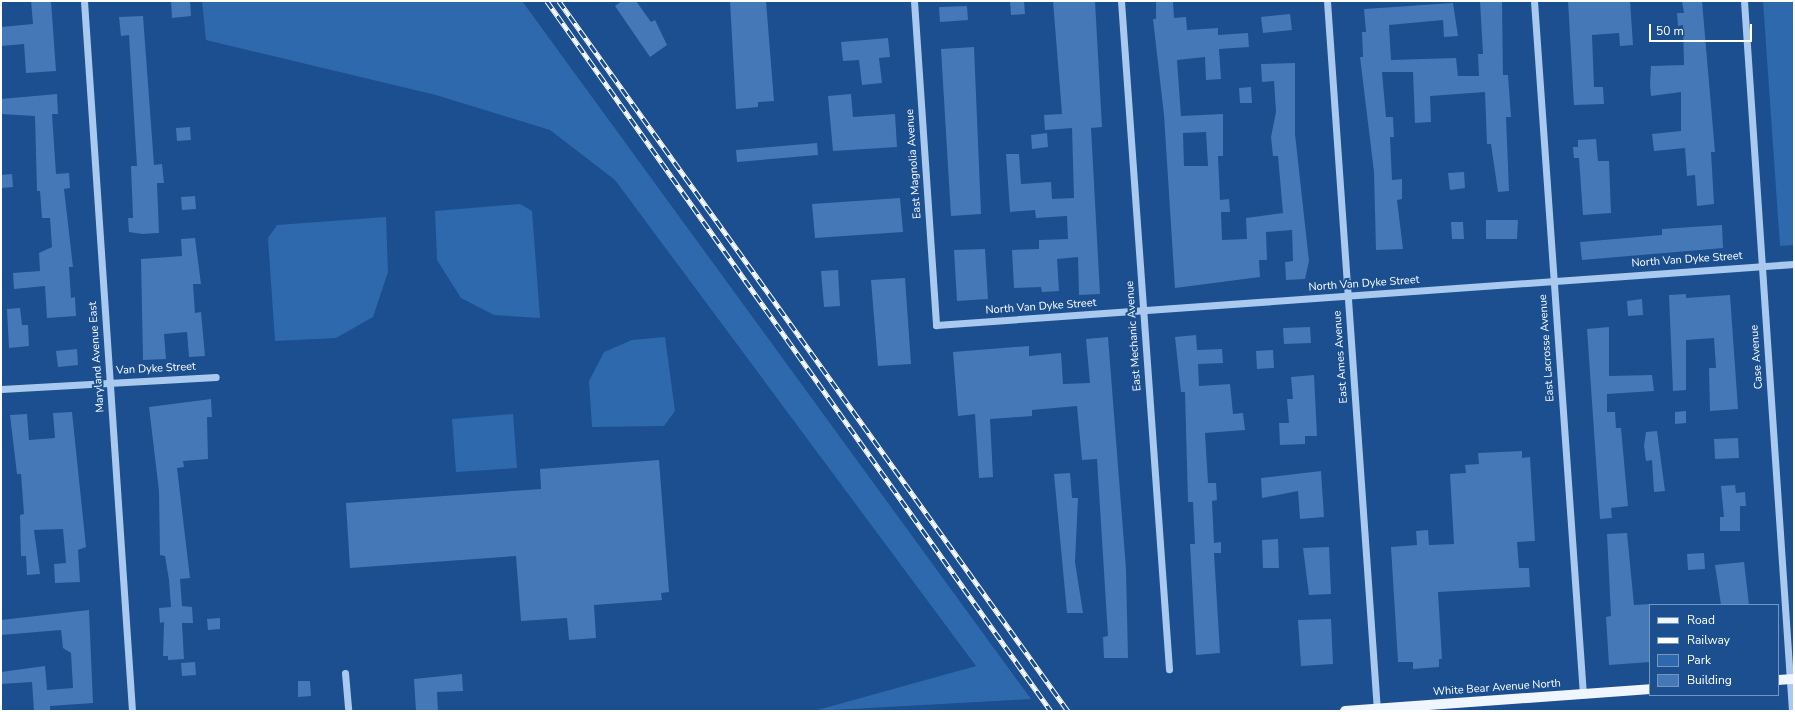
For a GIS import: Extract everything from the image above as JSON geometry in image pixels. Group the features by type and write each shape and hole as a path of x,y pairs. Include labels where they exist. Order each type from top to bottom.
{"main road":[{"path":"1779,680 1792,679"},
{"name":"White Bear Avenue North","path":"1345,711 1377,710 1649,689"}],"street":[{"name":"Maryland Avenue East","path":"84,1 132,711"},
{"name":"East Magnolia Avenue","path":"914,1 936,325"},
{"name":"East Mechanic Avenue","path":"1121,1 1169,669"},
{"name":"East Ames Avenue","path":"1327,1 1377,710"},
{"name":"East Lacrosse Avenue","path":"1534,1 1583,694"},
{"name":"Case Avenue","path":"1744,1 1792,679 1792,711"},
{"name":"North Van Dyke Street","path":"936,325 1794,264"},
{"name":"Van Dyke Street","path":"1,389 216,377"},
{"path":"345,673 348,711"}],"green space":[{"path":"202,1 522,1 1031,699 814,711 976,666 615,180 550,130 436,95 206,40"},
{"path":"1763,1 1794,1 1794,245 1780,246"},
{"path":"520,204 532,211 540,318 494,315 461,298 437,260 435,211"},
{"path":"386,217 388,272 373,317 336,338 275,341 268,238 277,225"},
{"path":"665,337 675,411 664,426 592,427 589,381 604,352 632,340"},
{"path":"513,414 517,468 456,472 452,419"}],"building":[{"path":"31,1 51,1 56,71 26,73 24,44 1,46 1,27 33,24"},
{"path":"171,1 190,1 191,16 172,18"},
{"path":"622,1 636,1 651,22 655,20 667,45 650,57 615,6"},
{"path":"730,1 766,1 774,101 758,102 758,107 736,109"},
{"path":"1010,1 1024,1 1025,14 1011,15"},
{"path":"1053,1 1095,1 1102,127 1091,128 1100,294 1079,295 1078,257 1057,259 1059,291 1042,292 1041,287 1014,288 1012,250 1039,249 1039,240 1068,239 1067,216 1036,218 1035,210 1010,212 1006,154 1019,154 1021,184 1051,182 1052,199 1074,198 1072,128 1045,130 1044,115 1062,114"},
{"path":"1156,1 1173,1 1174,18 1186,17 1187,30 1218,28 1218,35 1248,33 1249,47 1219,49 1221,79 1206,80 1205,57 1177,60 1181,116 1223,114 1223,156 1218,156 1220,200 1229,199 1230,212 1221,212 1222,240 1247,239 1246,218 1283,213 1278,156 1273,156 1271,137 1276,112 1274,81 1262,82 1261,64 1295,63 1295,134 1309,261 1305,279 1286,280 1285,262 1293,261 1292,230 1266,232 1267,260 1259,260 1260,277 1175,288 1164,115 1153,19 1156,19","holes":["1206,132 1208,166 1184,166 1183,133"]},
{"path":"1480,1 1502,1 1503,75 1508,75 1511,117 1506,117 1509,191 1498,192 1491,144 1487,144 1485,92 1430,96 1431,122 1415,123 1413,72 1382,72 1386,117 1393,117 1394,137 1390,137 1392,180 1402,179 1402,199 1397,200 1403,249 1376,250 1374,172 1360,57 1363,57 1362,32 1366,32 1364,9 1453,3 1458,36 1444,37 1443,20 1389,25 1391,60 1456,58 1458,76 1479,76 1478,54 1483,54"},
{"path":"1568,1 1630,1 1633,45 1620,46 1619,33 1592,35 1594,87 1603,87 1604,104 1574,105"},
{"path":"1682,1 1702,1 1715,152 1711,152 1714,204 1697,206 1695,175 1687,176 1685,148 1654,151 1652,134 1681,131 1681,92 1651,96 1650,84 1651,66 1684,65 1683,25 1678,26 1677,13 1684,13"},
{"path":"967,6 968,20 940,22 939,7"},
{"path":"1290,14 1292,30 1263,33 1261,17"},
{"path":"143,16 154,165 162,164 164,183 157,183 159,233 142,234 129,232 128,218 133,218 131,166 137,166 129,35 121,36 119,17"},
{"path":"888,38 890,57 879,58 882,83 862,85 859,60 843,61 841,42"},
{"path":"974,47 981,214 951,216 941,49"},
{"path":"1251,87 1252,103 1240,103 1239,88"},
{"path":"57,94 58,114 52,114 56,174 69,173 70,188 64,189 73,267 69,267 71,298 75,297 76,316 47,318 45,286 14,289 13,273 40,271 39,253 52,247 50,218 42,218 40,191 37,191 35,116 1,114 1,99"},
{"path":"851,94 853,117 895,114 897,147 833,151 828,96"},
{"path":"190,127 191,140 177,141 176,128"},
{"path":"1047,133 1048,147 1032,149 1031,135"},
{"path":"1596,139 1598,161 1609,161 1611,213 1583,215 1579,158 1574,158 1573,147 1578,147 1578,140"},
{"path":"817,143 818,155 737,162 736,150"},
{"path":"1464,172 1465,188 1450,190 1448,173"},
{"path":"12,174 13,187 2,188 1,175"},
{"path":"195,196 196,209 182,210 181,197"},
{"path":"900,198 903,232 815,238 812,204"},
{"path":"1486,220 1518,220 1517,239 1486,239"},
{"path":"1451,222 1463,222 1464,239 1452,239"},
{"path":"1722,225 1723,248 1582,260 1580,242 1662,235 1662,229"},
{"path":"195,238 201,284 193,284 195,313 201,312 205,356 189,357 187,332 164,334 166,359 143,360 141,259 182,256 181,239"},
{"path":"985,249 988,299 957,301 954,250"},
{"path":"838,270 840,306 824,307 821,271"},
{"path":"905,278 911,364 878,366 871,280"},
{"path":"1686,294 1686,298 1730,295 1738,409 1710,411 1709,368 1716,368 1714,338 1686,340 1686,390 1673,391 1669,295"},
{"path":"1642,299 1643,315 1628,316 1627,301"},
{"path":"20,308 22,325 28,325 29,346 9,348 7,309"},
{"path":"1310,327 1311,343 1284,344 1283,328"},
{"path":"1609,327 1609,376 1652,375 1654,391 1607,394 1607,412 1615,412 1616,428 1621,428 1628,506 1611,508 1612,518 1600,519 1587,329"},
{"path":"1196,335 1197,350 1222,349 1223,363 1198,364 1199,386 1230,384 1233,414 1243,413 1245,430 1205,433 1208,483 1216,483 1217,500 1212,501 1214,543 1221,542 1221,553 1214,553 1220,653 1196,655 1190,544 1195,544 1193,502 1188,502 1185,392 1181,392 1175,337"},
{"path":"1108,337 1126,569 1128,658 1104,658 1103,637 1108,636 1097,459 1082,460 1077,406 1032,410 1032,416 990,419 993,477 979,478 975,414 958,416 953,352 1029,346 1029,356 1061,353 1063,384 1090,383 1086,339"},
{"path":"77,349 78,365 58,367 56,351"},
{"path":"1273,350 1274,368 1257,369 1256,351"},
{"path":"1314,375 1317,436 1305,436 1305,444 1280,445 1279,423 1289,423 1287,399 1293,399 1291,377"},
{"path":"211,399 212,417 207,417 208,459 183,461 184,467 177,468 190,578 180,579 182,606 192,607 193,623 182,623 184,659 168,660 168,656 163,656 164,622 160,623 159,608 171,607 169,580 165,556 160,555 159,491 149,407"},
{"path":"1686,411 1686,423 1675,424 1675,412"},
{"path":"72,412 86,547 78,550 80,582 55,583 54,564 66,563 63,529 34,530 40,574 27,575 26,556 21,556 20,515 24,514 21,474 17,474 10,415 27,414 29,440 55,438 53,413"},
{"path":"1657,431 1665,491 1654,492 1652,460 1646,461 1644,446 1646,432"},
{"path":"1738,438 1739,458 1715,459 1714,439"},
{"path":"1522,451 1522,458 1530,457 1535,541 1517,542 1519,568 1529,568 1530,587 1438,592 1442,659 1439,659 1439,667 1413,669 1413,662 1398,662 1391,547 1417,545 1416,531 1428,530 1429,545 1454,544 1450,474 1466,473 1465,465 1479,464 1478,453"},
{"path":"659,460 669,592 661,593 662,600 594,605 596,638 569,640 567,618 521,621 516,556 350,568 346,503 541,489 540,469"},
{"path":"1321,471 1324,517 1300,519 1298,491 1262,498 1261,478"},
{"path":"1070,473 1072,498 1078,498 1075,562 1083,613 1067,613 1054,474"},
{"path":"1735,485 1736,493 1745,492 1746,506 1740,506 1740,531 1720,531 1720,517 1724,517 1721,486"},
{"path":"1627,533 1634,605 1649,604 1649,662 1609,665 1606,617 1611,616 1607,534"},
{"path":"1278,539 1279,568 1263,568 1262,540"},
{"path":"1329,547 1331,594 1309,595 1303,548"},
{"path":"1704,553 1705,569 1688,570 1687,554"},
{"path":"1744,562 1749,604 1721,604 1715,565"},
{"path":"89,610 93,703 50,706 50,711 34,711 32,682 1,684 1,672 45,666 47,690 73,688 71,653 63,648 61,630 1,635 1,620"},
{"path":"220,618 220,629 208,630 207,619"},
{"path":"1331,619 1333,664 1301,666 1298,620"},
{"path":"195,662 196,675 182,676 181,663"},
{"path":"462,674 463,691 437,692 438,711 416,711 414,679"},
{"path":"298,681 310,681 311,696 298,697"}],"railway":[{"path":"547,1 1051,711"},
{"path":"559,1 1068,711"}]}
